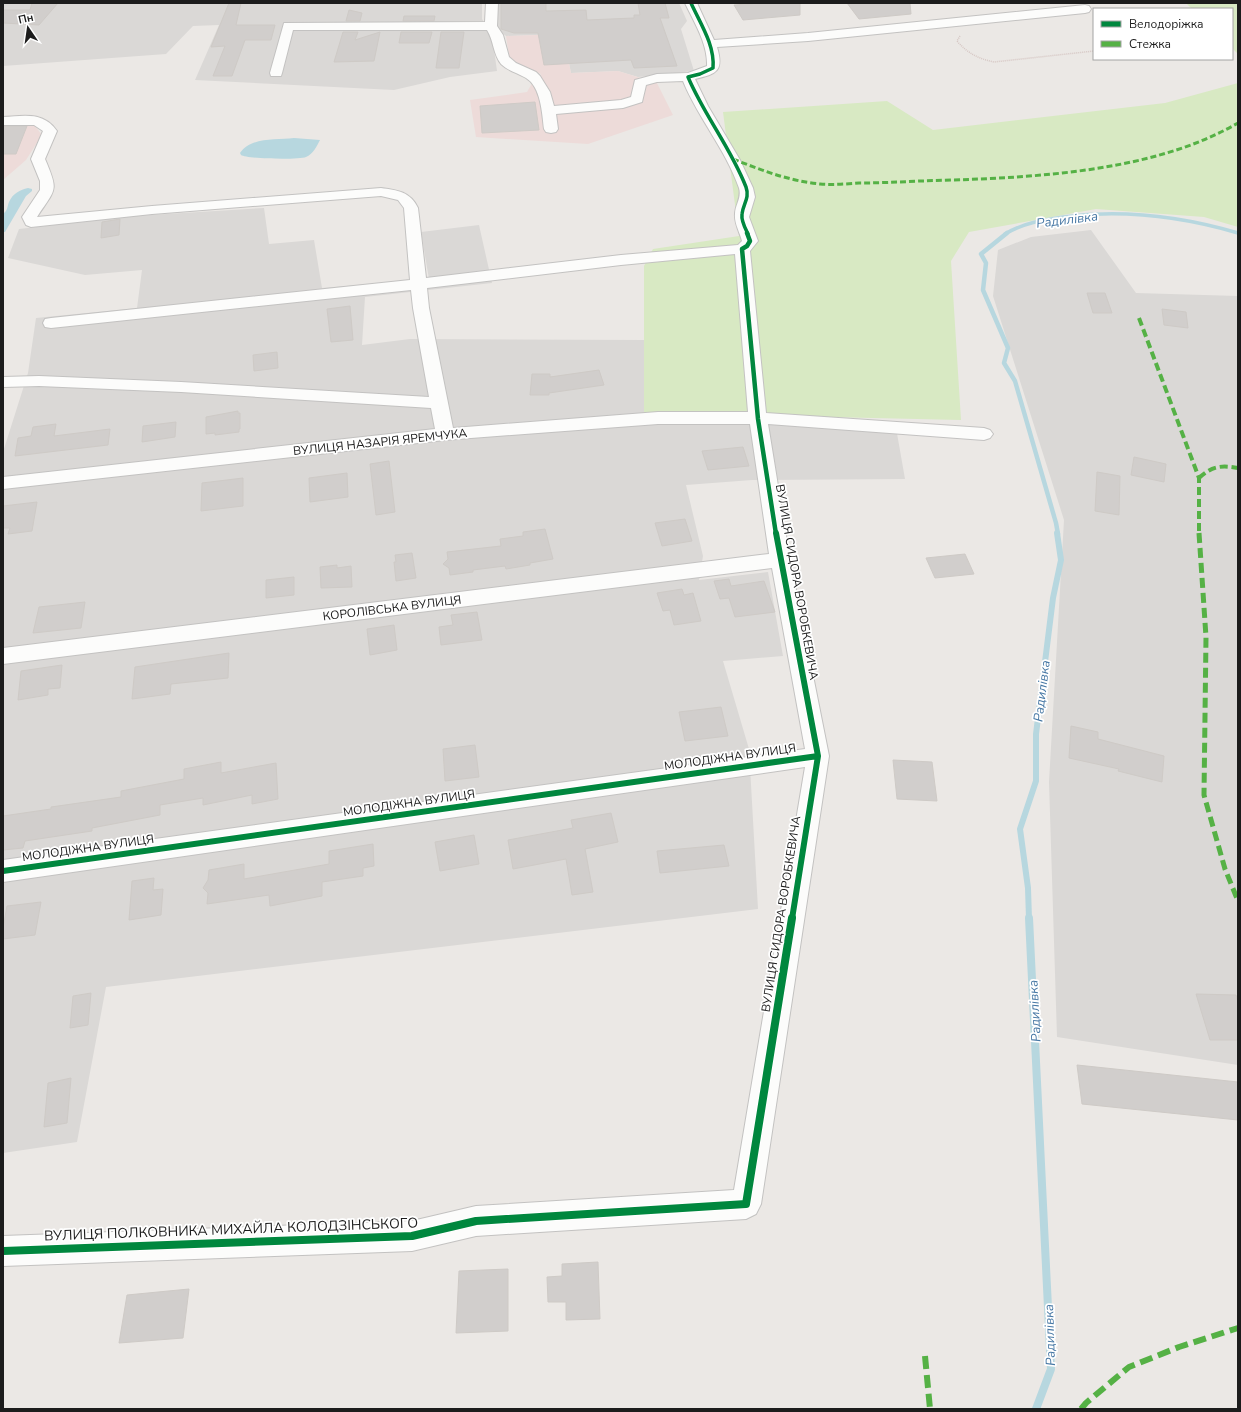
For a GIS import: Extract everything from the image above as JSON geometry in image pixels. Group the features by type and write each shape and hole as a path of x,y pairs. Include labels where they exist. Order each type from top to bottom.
{"street":[{"path":"492,3 491,26 499,39 502,56 506,62 516,69 532,76 539,82 548,111 551,129"},
{"path":"548,111 623,104 636,99 640,83 649,79 668,76 688,77 700,74 713,68 714,63 709,44 691,3"},
{"path":"709,44 808,37 1085,9"},
{"path":"276,73 288,26 491,26"},
{"name":"ВУЛИЦЯ СИДОРА ВОРОБКЕВИЧА","path":"688,77 692,91 714,131 733,159 748,196 742,217 750,240 747,246 742,250 758,419 780,560 818,756 746,1204"},
{"path":"3,121 40,121 47,126 50,131 38,159 47,181 47,190 29,217 31,222 381,192 398,194 408,200 412,208 421,308 445,434"},
{"path":"51,323 419,284 581,264 680,254 742,250"},
{"path":"3,382 39,381 181,387 439,403"},
{"name":"ВУЛИЦЯ НАЗАРІЯ ЯРЕМЧУКА","path":"3,483 445,434 658,418 758,419 984,434"},
{"name":"КОРОЛІВСЬКА ВУЛИЦЯ","path":"3,656 780,560"},
{"name":"МОЛОДІЖНА ВУЛИЦЯ","path":"3,871 818,756"},
{"name":"ВУЛИЦЯ ПОЛКОВНИКА МИХАЙЛА КОЛОДЗІНСЬКОГО","path":"3,1250 412,1236 476,1221 746,1204"}],"path":[{"path":"960,36 957,41 968,52 979,59 994,62 1093,51"}],"shaded area":[{"path":"3,3 482,3 482,19 492,35 497,71 450,77 394,90 195,80 219,25 193,26 166,54 3,66"},
{"path":"497,3 679,3 687,21 681,29 694,71 638,77 618,71 571,73 563,34 506,36 495,27"},
{"path":"563,34 571,73 618,71 657,83 673,115 588,144 476,137 470,100 527,92 541,74 510,62 506,36"},
{"path":"28,117 42,135 26,160 3,180 3,119"},
{"path":"264,208 269,244 314,240 322,288 429,279 421,232 479,225 492,283 365,297 362,345 410,339 644,340 645,413 748,415 895,422 905,479 752,480 686,485 703,556 699,580 768,572 783,656 723,661 749,749 758,909 106,987 77,1142 3,1153 3,452 28,373 36,318 137,308 142,270 85,275 8,258 19,229 134,216"},
{"path":"1091,230 1136,293 1238,296 1238,1065 1057,1037 1049,782 1064,520 993,296 998,250 1031,237"}],"green space":[{"path":"1186,3 1238,3 1238,54 1233,49 1233,8 1191,8"},
{"path":"1238,83 1238,227 1204,217 1096,209 969,232 951,261 961,420 644,413 644,266 653,249 739,236 723,112 887,101 933,130 1165,103"}],"water":[{"path":"294,138 320,140 311,154 301,158 262,158 245,156 241,155 240,153 251,144 264,140"},
{"path":"28,188 32,189 32,191 26,196 5,232 3,232 3,214 7,210 9,202 17,192"}],"building":[{"path":"32,3 58,3 39,25 3,23 3,10 30,10"},
{"path":"229,3 241,3 236,25 275,25 271,40 245,40 232,76 213,76 225,46 211,47"},
{"path":"501,3 546,3 546,11 586,10 587,20 634,18 634,15 640,15 638,3 665,3 669,18 660,18 677,66 634,68 631,60 544,65 538,33 514,33 501,29"},
{"path":"760,3 800,3 800,15 743,20 734,5"},
{"path":"847,3 910,3 911,14 859,19"},
{"path":"349,10 362,13 360,21 346,21"},
{"path":"404,16 435,16 434,21 403,21"},
{"path":"343,32 358,32 355,40 380,32 374,61 334,62"},
{"path":"401,32 432,32 429,43 399,43"},
{"path":"441,32 464,32 459,68 436,68"},
{"path":"535,102 539,130 482,133 480,106"},
{"path":"3,126 27,126 16,154 3,154"},
{"path":"120,219 119,235 101,238 102,222"},
{"path":"1087,293 1105,293 1112,313 1093,313"},
{"path":"350,306 353,340 331,342 327,309"},
{"path":"1162,309 1186,312 1188,328 1164,325"},
{"path":"277,352 278,368 254,371 253,355"},
{"path":"599,370 604,385 549,393 549,395 530,395 532,374 550,374 550,377"},
{"path":"238,411 238,413 240,413 239,432 215,435 215,433 206,434 206,417"},
{"path":"176,422 175,437 142,442 143,426"},
{"path":"56,424 54,436 110,429 108,445 15,456 18,438 31,436 33,427"},
{"path":"743,447 749,466 708,470 702,451"},
{"path":"1134,457 1166,464 1164,482 1131,475"},
{"path":"389,461 395,512 376,515 370,464"},
{"path":"1097,472 1120,476 1119,515 1095,511"},
{"path":"347,473 348,497 310,502 309,478"},
{"path":"243,478 243,506 201,511 202,483"},
{"path":"37,502 32,531 8,534 10,528 3,528 3,506"},
{"path":"685,519 692,541 662,546 655,523"},
{"path":"545,529 553,559 506,569 505,566 473,570 473,572 450,575 449,568 443,564 448,559 447,552 501,546 500,539 523,536 523,532"},
{"path":"412,553 416,578 396,581 394,562 396,562 395,555"},
{"path":"965,554 974,574 935,578 926,558"},
{"path":"337,565 337,568 351,566 352,587 321,588 320,567"},
{"path":"294,577 294,595 266,598 266,580"},
{"path":"729,579 731,586 764,581 775,612 735,617 729,598 720,599 714,581"},
{"path":"682,589 684,595 693,593 701,621 674,625 670,610 663,611 657,593"},
{"path":"85,602 81,628 33,633 39,607"},
{"path":"477,612 482,640 441,645 439,627 453,625 451,615"},
{"path":"394,625 397,650 370,655 367,629"},
{"path":"229,653 228,678 171,684 170,694 132,699 135,667"},
{"path":"62,665 60,688 48,689 48,695 18,700 21,671"},
{"path":"721,707 728,736 685,741 679,712"},
{"path":"1071,726 1098,732 1098,739 1164,756 1162,782 1118,771 1119,769 1069,758"},
{"path":"475,745 479,777 445,781 443,749"},
{"path":"893,760 932,762 937,801 897,799"},
{"path":"221,762 221,773 276,763 278,799 252,804 252,795 203,805 203,798 160,805 160,815 92,828 92,831 25,841 23,848 3,850 3,816 51,809 51,807 121,797 121,791 184,779 184,769"},
{"path":"611,813 618,842 585,849 593,892 572,895 566,859 513,869 508,840 573,828 571,820"},
{"path":"474,835 479,864 440,871 435,842"},
{"path":"373,844 374,866 363,868 363,876 322,882 322,896 270,906 269,895 207,904 208,893 203,888 208,880 209,870 244,864 244,879 329,864 329,851"},
{"path":"724,845 729,866 660,873 657,851"},
{"path":"154,878 153,890 163,889 161,915 129,920 132,881"},
{"path":"41,902 35,935 3,939 3,928 7,906"},
{"path":"91,993 88,1025 70,1028 73,996"},
{"path":"1196,994 1236,995 1238,1002 1238,1040 1210,1040"},
{"path":"1077,1065 1238,1082 1238,1120 1082,1104"},
{"path":"71,1078 67,1123 44,1127 48,1083"},
{"path":"598,1262 600,1319 566,1320 566,1302 548,1302 547,1277 562,1276 562,1264"},
{"path":"508,1269 508,1331 456,1333 459,1271"},
{"path":"189,1289 183,1338 119,1343 127,1295"}],"waterway":[{"name":"Радилівка","path":"1005,234 1019,227 1041,221 1063,217 1108,214 1129,214 1173,218 1238,233"},
{"name":"Радилівка","path":"1007,233 981,254 986,263 983,290 1008,348 1004,363 1015,381 1058,534"},
{"name":"Радилівка","path":"1029,919 1028,888 1020,829 1036,781 1036,734 1053,598 1061,560 1057,533"},
{"name":"Радилівка","path":"1029,918 1051,1369 1036,1409"}],"marked path":[{"path":"733,159 777,176 820,184 1025,176 1097,168 1146,158 1201,141 1238,123"},
{"path":"1139,318 1199,478 1199,528 1206,637 1204,795 1225,869 1238,901"},
{"path":"1199,478 1212,468 1221,466 1238,468"},
{"path":"1081,1409 1086,1403 1129,1367 1179,1347 1238,1328"},
{"path":"925,1356 930,1409"}],"cycle path":[{"path":"3,1251 412,1236 476,1221 746,1204 818,756 780,560 758,419 742,249 747,246 750,241 742,217 747,201 747,193 733,160 701,106 688,77 700,74 713,68 710,44 691,3"},
{"path":"3,871 818,756"}]}
